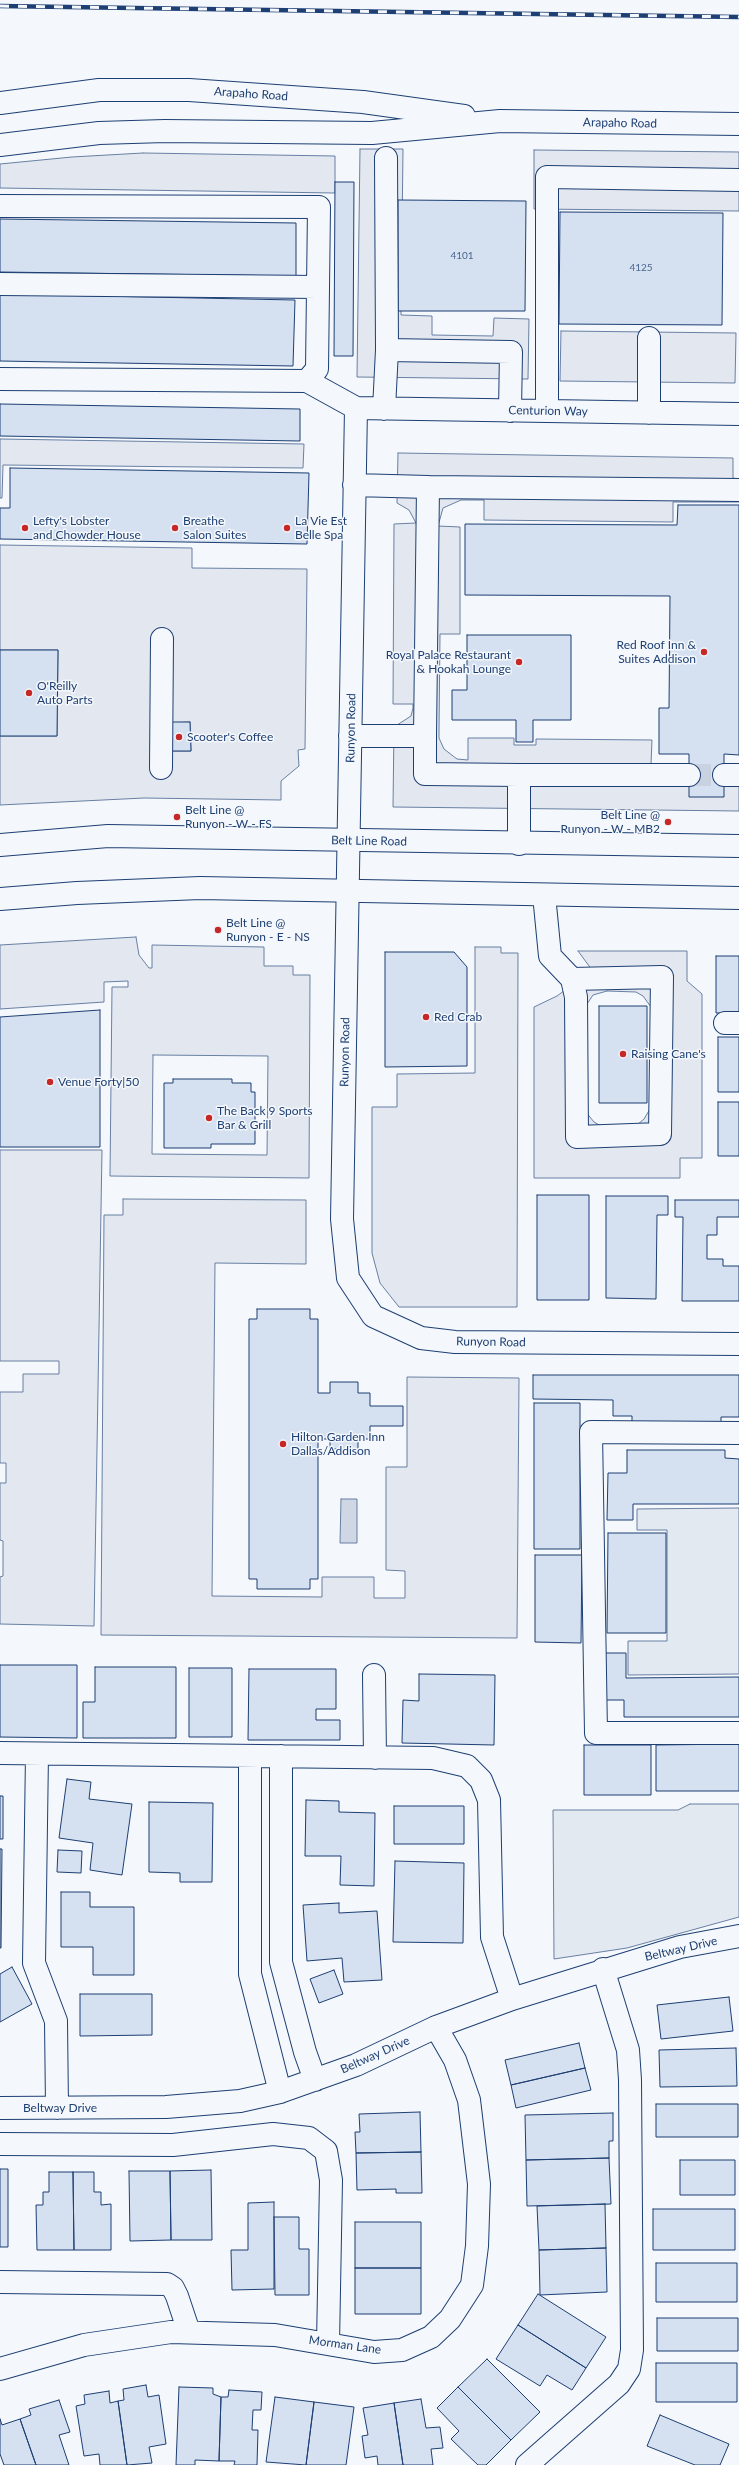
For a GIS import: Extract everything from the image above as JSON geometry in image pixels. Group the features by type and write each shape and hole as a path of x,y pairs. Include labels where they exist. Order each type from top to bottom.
{"street":[{"name":"Arapaho Road","path":"0,103 99,90 190,90 363,102 500,121"},
{"name":"Arapaho Road","path":"0,145 99,133 165,131 372,133 500,121 739,124"},
{"path":"384,409 387,350 386,158"},
{"path":"547,411 547,178 739,180"},
{"path":"0,206 319,207 317,369 307,381"},
{"path":"0,284 318,287"},
{"path":"649,338 649,413"},
{"path":"387,350 511,352 510,411"},
{"path":"0,378 307,381 356,408"},
{"name":"Centurion Way","path":"356,408 739,414"},
{"name":"Runyon Road","path":"356,408 350,736 350,842 342,1219 348,1278 373,1316 421,1338 455,1342 739,1344"},
{"path":"354,485 739,490"},
{"path":"428,487 425,774 689,775"},
{"path":"161,768 162,640"},
{"path":"350,736 425,736"},
{"path":"519,844 520,775"},
{"name":"Belt Line Road","path":"0,845 108,836 350,842 739,846"},
{"path":"0,899 77,893 200,888 544,895 737,897"},
{"path":"544,895 550,956 572,979 576,997 577,1137 660,1134 662,977 572,979"},
{"path":"739,1433 591,1432 596,1733 739,1733"},
{"path":"374,1675 375,1758"},
{"path":"0,1753 433,1758 467,1766 481,1780 489,1800 492,1937 512,1999"},
{"path":"37,1754 34,1963 40,1985 56,2021 57,2108"},
{"path":"250,1756 250,1974 280,2092"},
{"path":"281,1756 281,1962 305,2052 315,2080"},
{"path":"250,1806 281,1806"},
{"path":"249,1856 281,1857"},
{"name":"Beltway Drive","path":"0,2108 166,2107 240,2101 280,2092 356,2065 436,2027 512,1999 603,1969 680,1947 739,1936"},
{"path":"527,2465 619,2384 629,2369 632,2350 630,2080 628,2050 603,1969"},
{"name":"Morman Lane","path":"0,2369 84,2345 171,2332 274,2335 374,2352 402,2350 431,2337 445,2324 472,2285 477,2246 479,2192 476,2147 469,2100 455,2060 436,2027"},
{"path":"0,2144 173,2145 273,2134 308,2138 326,2151 331,2180 328,2344"},
{"path":"0,2282 167,2284 174,2288 189,2332"}],"shaded area":[{"path":"360,149 403,149 401,315 432,316 432,335 493,336 494,318 529,319 528,379 357,377"},
{"path":"534,150 739,152 739,211 534,209"},
{"path":"143,153 335,156 335,193 0,188 0,164 72,157"},
{"path":"561,331 736,333 735,383 560,381"},
{"path":"0,439 304,444 303,468 3,465 2,498 0,498"},
{"path":"398,453 733,458 733,478 739,479 739,502 673,502 673,522 484,520 484,500 461,500 443,508 438,526 460,527 460,634 440,634 439,738 444,749 457,759 468,760 468,738 514,738 514,745 536,745 536,739 652,740 651,764 739,766 739,811 393,807 394,727 411,716 413,708 413,704 393,704 394,524 416,523 409,510 397,503"},
{"path":"0,545 192,548 192,568 307,569 305,749 298,750 299,766 281,781 281,800 144,798 0,805 0,736 57,736 58,650 0,650","holes":["190,722 191,751 168,751 167,723"]},
{"path":"136,937 139,955 149,968 152,968 152,945 264,947 264,966 293,966 293,975 310,975 309,1178 110,1176 112,987 128,987 128,981 104,982 104,1002 0,1009 0,945","holes":["153,1055 268,1056 267,1155 152,1154"]},
{"path":"475,947 501,947 501,953 518,953 517,1307 399,1307 380,1283 372,1253 372,1107 397,1107 397,1074 475,1073"},
{"path":"578,951 687,951 687,981 702,994 702,1158 680,1158 680,1178 534,1178 534,1007 557,996 592,970","holes":["607,991 636,992 643,996 651,1007 650,1109 644,1119 637,1125 603,1127 594,1122 585,1111 587,1004 593,995"]},
{"path":"0,1150 102,1150 94,1626 0,1624 0,1577 3,1576 3,1541 0,1540 0,1483 6,1483 6,1463 0,1463 0,1392 23,1392 23,1374 59,1374 59,1361 0,1361"},
{"path":"123,1199 306,1200 306,1264 215,1263 212,1596 322,1597 322,1577 374,1577 374,1598 405,1598 405,1571 386,1570 386,1467 407,1467 407,1377 519,1378 517,1638 101,1635 104,1215 123,1215"},
{"path":"341,1499 357,1499 357,1543 340,1543"},
{"path":"739,1508 739,1674 628,1675 628,1641 667,1641 667,1530 637,1530 637,1509"},
{"path":"690,1804 739,1804 739,1917 627,1948 554,1959 553,1810 678,1810"}],"building":[{"path":"335,182 354,182 353,356 334,356"},
{"path":"398,200 526,201 525,311 398,311"},
{"path":"560,212 723,213 722,325 559,324"},
{"path":"0,219 296,223 296,276 0,272"},
{"path":"0,294 295,300 293,366 0,361"},
{"path":"0,404 300,409 300,441 0,436"},
{"path":"10,468 309,473 307,544 0,539 0,508 10,508"},
{"name":"Red Roof Inn & Suites Addison","path":"678,505 739,505 739,755 724,754 724,797 689,797 689,754 659,754 659,708 669,708 670,596 465,595 465,524 677,525"},
{"name":"Royal Palace Restaurant & Hookah Lounge","path":"467,635 571,635 571,720 533,720 533,742 516,742 516,720 452,720 452,690 467,690"},
{"name":"O'Reilly Auto Parts","path":"0,650 58,650 57,736 0,736"},
{"name":"Scooter's Coffee","path":"167,722 190,722 191,751 168,751"},
{"name":"Red Crab","path":"385,952 454,952 467,967 467,1066 385,1067"},
{"path":"716,956 739,956 739,1013 716,1013"},
{"name":"Raising Cane's","path":"599,1006 647,1006 647,1103 599,1103"},
{"name":"Venue Forty|50","path":"100,1010 100,1147 0,1147 0,1017"},
{"path":"718,1037 739,1037 739,1092 718,1092"},
{"name":"The Back 9 Sports Bar & Grill","path":"173,1079 232,1079 232,1083 251,1083 251,1092 255,1092 255,1144 211,1144 211,1148 164,1148 164,1083 173,1083"},
{"path":"718,1102 739,1102 739,1156 718,1156"},
{"path":"537,1195 589,1195 589,1300 537,1300"},
{"path":"606,1196 668,1196 668,1215 657,1215 656,1299 606,1298"},
{"path":"675,1200 739,1200 739,1217 717,1217 717,1235 707,1235 707,1259 723,1259 723,1266 739,1266 739,1301 682,1301 683,1217 675,1217"},
{"name":"Hilton Garden Inn Dallas/Addison","path":"257,1309 310,1309 310,1319 318,1319 318,1393 330,1393 330,1382 358,1382 358,1393 370,1393 370,1406 403,1406 403,1426 370,1426 370,1439 358,1439 358,1449 330,1449 330,1439 318,1439 318,1579 310,1579 310,1589 257,1589 257,1579 249,1579 249,1319 257,1319"},
{"path":"533,1375 739,1375 739,1417 721,1417 721,1424 632,1424 632,1416 613,1416 613,1400 533,1399"},
{"path":"534,1403 580,1403 580,1549 534,1549"},
{"path":"627,1450 725,1450 725,1458 739,1459 739,1504 633,1504 633,1520 607,1520 608,1473 627,1473"},
{"path":"608,1533 666,1533 666,1633 607,1633"},
{"path":"535,1555 582,1555 581,1643 535,1642"},
{"path":"604,1653 626,1653 626,1678 739,1677 739,1717 624,1717 624,1700 604,1700"},
{"path":"0,1665 77,1665 77,1738 0,1737"},
{"path":"95,1667 176,1667 176,1738 83,1738 83,1702 95,1702"},
{"path":"189,1668 232,1668 232,1737 189,1737"},
{"path":"249,1669 336,1669 336,1709 316,1709 316,1720 340,1720 340,1740 248,1740"},
{"path":"419,1674 495,1675 494,1745 402,1743 403,1700 419,1701"},
{"path":"739,1744 739,1791 656,1791 656,1745"},
{"path":"584,1745 651,1745 651,1795 584,1795"},
{"path":"67,1779 91,1782 89,1799 132,1804 122,1875 90,1870 93,1843 59,1838"},
{"path":"0,1796 3,1796 3,1839 0,1839"},
{"path":"306,1800 339,1801 339,1812 375,1813 374,1886 340,1885 341,1856 305,1856"},
{"path":"149,1802 213,1803 212,1882 180,1882 180,1873 149,1872"},
{"path":"394,1806 464,1806 464,1844 394,1844"},
{"path":"0,1849 2,1849 1,1948 0,1948"},
{"path":"58,1850 82,1851 81,1873 57,1872"},
{"path":"395,1861 464,1863 463,1943 393,1942"},
{"path":"61,1892 90,1892 90,1907 134,1907 134,1975 93,1975 93,1947 61,1947"},
{"path":"339,1903 339,1913 377,1911 382,1980 344,1982 342,1958 307,1961 303,1905"},
{"path":"12,1967 32,2004 0,2022 0,1974"},
{"path":"334,1970 343,1994 319,2003 310,1979"},
{"path":"80,1994 152,1994 152,2035 80,2036"},
{"path":"729,1997 733,2031 661,2039 657,2005"},
{"path":"579,2043 585,2068 511,2085 505,2060"},
{"path":"736,2048 737,2086 660,2087 659,2050"},
{"path":"585,2068 591,2090 516,2108 511,2085"},
{"path":"656,2104 738,2104 738,2137 656,2137"},
{"path":"420,2112 421,2152 356,2153 355,2132 360,2132 359,2114"},
{"path":"613,2113 613,2141 609,2141 609,2158 526,2160 525,2115"},
{"path":"421,2152 422,2193 396,2193 396,2189 357,2190 356,2153"},
{"path":"609,2158 611,2204 527,2206 526,2160"},
{"path":"680,2160 735,2160 735,2195 680,2195"},
{"path":"0,2169 8,2169 8,2247 0,2247"},
{"path":"211,2170 212,2240 171,2240 170,2171"},
{"path":"129,2171 170,2171 171,2240 130,2241"},
{"path":"49,2172 73,2172 74,2250 37,2250 36,2205 43,2205 43,2192 49,2192"},
{"path":"73,2172 94,2172 94,2192 101,2192 101,2205 111,2204 111,2250 74,2250"},
{"path":"274,2202 274,2289 232,2290 231,2250 248,2250 248,2203"},
{"path":"605,2204 606,2248 539,2250 537,2206"},
{"path":"653,2209 735,2209 735,2250 653,2250"},
{"path":"274,2217 299,2217 299,2249 309,2249 309,2295 275,2295"},
{"path":"355,2222 421,2222 421,2268 355,2268"},
{"path":"606,2248 607,2292 540,2295 539,2250"},
{"path":"656,2263 737,2263 737,2302 656,2302"},
{"path":"355,2268 421,2268 421,2314 355,2314"},
{"path":"538,2294 606,2337 586,2368 518,2325"},
{"path":"657,2318 738,2318 738,2351 657,2351"},
{"path":"518,2325 586,2368 572,2390 547,2375 540,2386 496,2359"},
{"path":"487,2359 540,2412 511,2440 458,2387"},
{"path":"656,2363 737,2363 737,2402 656,2402"},
{"path":"146,2385 148,2397 159,2395 166,2444 149,2447 152,2463 127,2465 118,2401 124,2400 123,2389"},
{"path":"179,2387 213,2388 213,2394 221,2397 219,2461 195,2460 195,2465 176,2465"},
{"path":"458,2387 511,2440 486,2465 478,2465 451,2439 459,2431 437,2408"},
{"path":"229,2390 262,2392 261,2410 253,2410 252,2430 258,2430 257,2465 234,2465 235,2461 219,2461 221,2397 228,2397"},
{"path":"109,2391 110,2403 118,2401 127,2465 100,2465 99,2454 84,2456 76,2406 85,2404 84,2395"},
{"path":"275,2397 314,2402 306,2465 266,2462"},
{"path":"421,2399 426,2428 440,2427 443,2448 431,2449 433,2465 403,2465 394,2403"},
{"path":"59,2400 70,2432 59,2435 69,2465 36,2465 20,2419 31,2415 29,2409"},
{"path":"314,2402 354,2407 346,2465 306,2465"},
{"path":"394,2403 403,2465 378,2465 377,2456 365,2458 362,2436 368,2435 363,2408"},
{"path":"660,2415 729,2444 720,2465 695,2465 647,2446"},
{"path":"0,2419 2,2425 20,2419 36,2465 4,2465 0,2454"}],"tunnel":[{"path":"689,775 724,775"}],"railway":[{"path":"0,6 739,17"}],"place":[{"name":"Lefty's Lobster and Chowder House","path":"25,528"},
{"name":"Breathe Salon Suites","path":"175,528"},
{"name":"La Vie Est Belle Spa","path":"287,528"},
{"name":"Red Roof Inn & Suites Addison","path":"704,652"},
{"name":"Royal Palace Restaurant & Hookah Lounge","path":"519,662"},
{"name":"O'Reilly Auto Parts","path":"29,693"},
{"name":"Scooter's Coffee","path":"179,737"},
{"name":"Belt Line @ Runyon - W - FS","path":"177,817"},
{"name":"Belt Line @ Runyon - W - MB2","path":"668,822"},
{"name":"Belt Line @ Runyon - E - NS","path":"218,930"},
{"name":"Red Crab","path":"426,1017"},
{"name":"Raising Cane's","path":"623,1054"},
{"name":"Venue Forty|50","path":"50,1082"},
{"name":"The Back 9 Sports Bar & Grill","path":"209,1118"},
{"name":"Hilton Garden Inn Dallas/Addison","path":"283,1444"}]}
